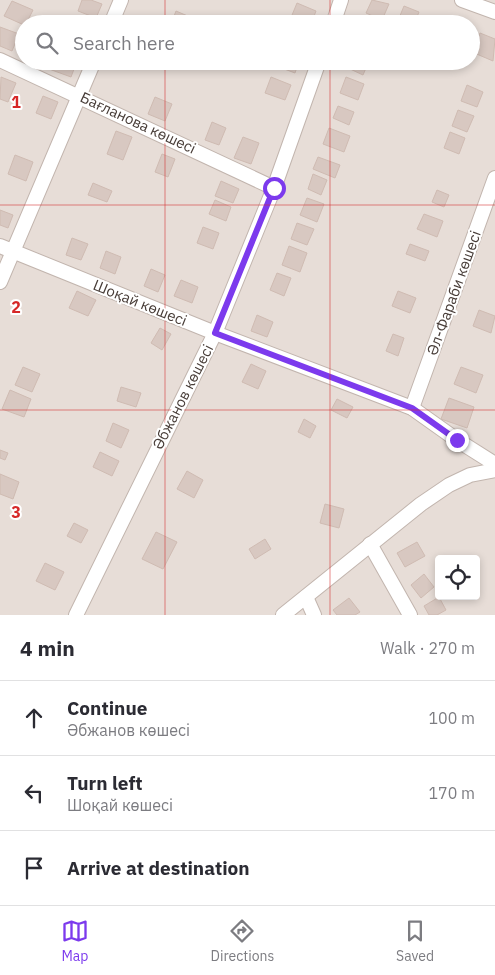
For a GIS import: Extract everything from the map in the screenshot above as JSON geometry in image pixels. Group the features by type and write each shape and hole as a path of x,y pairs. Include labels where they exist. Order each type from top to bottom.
{"street":[{"path":"115,15 121,0"},
{"path":"336,15 341,0"},
{"path":"462,0 495,12"},
{"name":"Бағланова көшесі","path":"0,60 15,67"},
{"name":"Бағланова көшесі","path":"23,70 274,188"},
{"path":"0,282 7,249 90,70"},
{"name":"Әбжанов көшесі","path":"76,615 215,333 274,188 316,70"},
{"name":"Әл-Фараби көшесі","path":"412,408 495,178"},
{"name":"Шоқай көшесі","path":"7,249 215,333 412,408 495,464"},
{"path":"283,615 421,504 449,485 470,475 495,470"},
{"path":"370,544 410,615"},
{"path":"306,596 314,615"}],"shaded area":[{"path":"0,0 495,0 495,615 0,615"}],"building":[{"path":"82,0 91,0 102,4 97,15 88,15 78,11"},
{"path":"372,0 389,4 384,15 366,13"},
{"path":"12,1 33,10 30,15 15,15 15,21 4,16"},
{"path":"297,3 316,11 314,15 292,15"},
{"path":"404,6 419,12 418,15 400,15"},
{"path":"176,11 185,15 174,15"},
{"path":"0,27 15,33 15,44 12,51 0,46"},
{"path":"480,33 495,39 493,61 480,55"},
{"path":"52,70 74,70 71,77"},
{"path":"352,70 365,70 363,75"},
{"path":"1,77 16,83 8,102 0,99"},
{"path":"271,77 291,85 285,100 265,93"},
{"path":"346,77 364,84 358,100 340,93"},
{"path":"467,85 483,92 477,107 461,101"},
{"path":"43,96 58,102 51,119 36,113"},
{"path":"155,97 172,104 165,121 148,114"},
{"path":"338,106 354,112 349,125 333,118"},
{"path":"458,110 474,116 467,132 452,126"},
{"path":"212,122 226,128 219,145 205,140"},
{"path":"329,128 350,136 344,152 323,144"},
{"path":"116,131 132,137 123,160 107,154"},
{"path":"450,132 465,138 459,154 444,148"},
{"path":"243,137 259,143 251,164 234,158"},
{"path":"162,154 175,159 168,177 155,172"},
{"path":"15,155 33,162 26,181 8,174"},
{"path":"318,157 340,165 335,178 313,169"},
{"path":"313,174 327,180 321,195 308,189"},
{"path":"221,181 239,189 233,203 215,196"},
{"path":"93,183 112,191 107,202 88,195"},
{"path":"437,190 449,195 444,207 432,202"},
{"path":"307,198 324,204 317,222 300,215"},
{"path":"215,200 231,207 226,221 209,214"},
{"path":"0,210 13,215 8,228 0,225"},
{"path":"424,214 443,221 437,237 417,229"},
{"path":"297,223 314,229 307,245 291,239"},
{"path":"203,227 219,233 213,249 197,243"},
{"path":"72,238 88,244 81,260 66,255"},
{"path":"410,244 429,251 425,261 406,254"},
{"path":"289,246 307,253 300,272 282,265"},
{"path":"106,251 121,257 115,274 100,268"},
{"path":"151,269 165,275 158,292 144,286"},
{"path":"277,273 291,278 284,296 270,290"},
{"path":"181,280 198,287 192,303 174,296"},
{"path":"77,291 96,300 88,316 69,308"},
{"path":"398,291 416,298 410,313 392,306"},
{"path":"479,310 495,316 491,333 473,326"},
{"path":"257,315 273,322 267,337 251,331"},
{"path":"160,328 171,334 162,350 151,343"},
{"path":"393,334 404,338 398,356 386,351"},
{"path":"251,364 266,371 258,389 242,382"},
{"path":"23,367 40,374 32,392 15,385"},
{"path":"461,367 483,375 476,393 454,384"},
{"path":"121,387 141,393 136,407 117,401"},
{"path":"10,390 31,399 24,417 2,409"},
{"path":"449,398 474,407 467,428 441,419"},
{"path":"337,399 353,407 347,418 331,410"},
{"path":"304,419 316,426 310,438 298,432"},
{"path":"113,423 129,430 121,448 106,441"},
{"path":"0,450 8,453 5,460 0,458"},
{"path":"100,452 119,461 112,476 93,467"},
{"path":"187,471 203,480 194,498 177,489"},
{"path":"0,474 19,482 13,499 0,494"},
{"path":"325,504 344,509 339,528 320,523"},
{"path":"74,523 88,530 81,543 67,536"},
{"path":"156,532 177,542 163,569 142,559"},
{"path":"265,539 271,549 255,559 249,549"},
{"path":"417,542 425,556 405,567 397,553"},
{"path":"45,563 64,572 55,590 36,581"},
{"path":"424,574 434,587 421,598 411,585"},
{"path":"349,598 360,612 355,615 337,615 333,610"},
{"path":"435,599 441,600 446,610 437,615 429,615 424,606"}],"route":[{"path":"274,188 215,333 412,408 457,440"}]}
